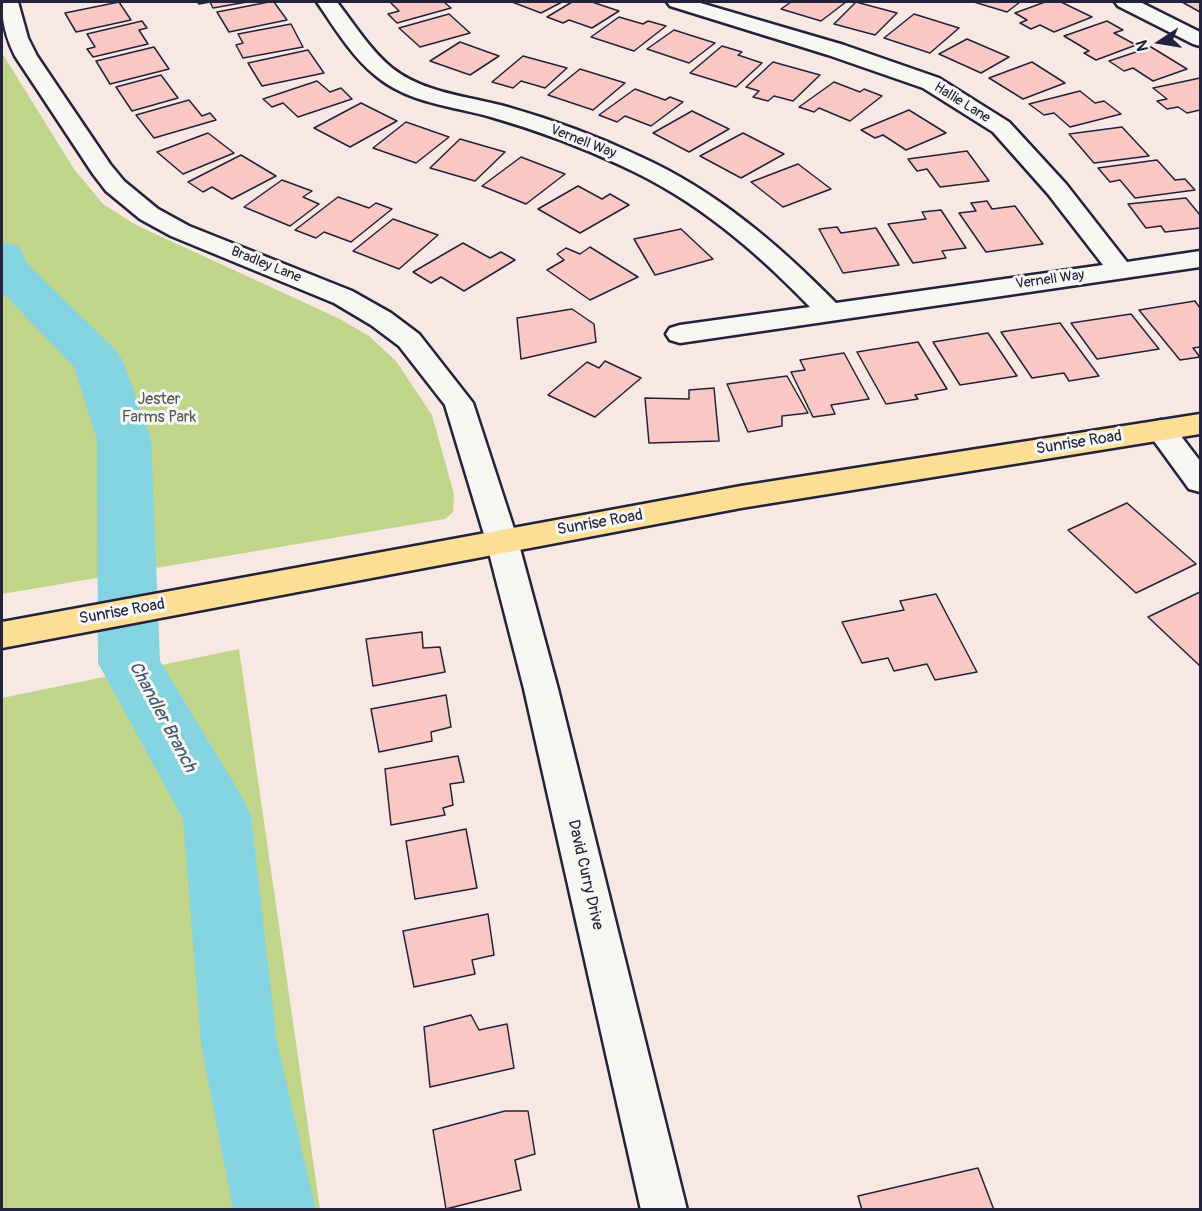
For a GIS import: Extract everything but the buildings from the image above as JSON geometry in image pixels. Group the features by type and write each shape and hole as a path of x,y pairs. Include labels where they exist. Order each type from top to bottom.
{"main road":[{"name":"Sunrise Road","path":"2,635 741,497 1200,424"}],"street":[{"name":"Bradley Lane","path":"8,2 17,38 26,56 101,169 115,186 149,214 180,231 343,297 381,319 409,340 459,403 502,541"},
{"name":"Vernell Way","path":"327,2 385,72 402,83 423,93 496,111 577,139 660,174 705,203 770,253 829,311"},
{"name":"Hallie Lane","path":"677,2 836,50 931,82 1000,127 1057,189 1120,270"},
{"path":"1125,2 1200,40"},
{"name":"Vernell Way","path":"680,334 1200,259"},
{"path":"1161,430 1200,482"},
{"name":"David Curry Drive","path":"502,541 541,689 664,1209"}],"green space":[{"name":"Jester Farms Park","path":"2,53 74,169 103,204 136,225 340,319 369,336 396,361 432,415 454,494 453,512 445,519 2,594"},
{"path":"239,649 320,1209 2,1209 2,698"}],"waterway":[{"name":"Chandler Branch","path":"2,256 6,270 98,361 124,439 129,663 217,816 239,1043 275,1210"}]}
